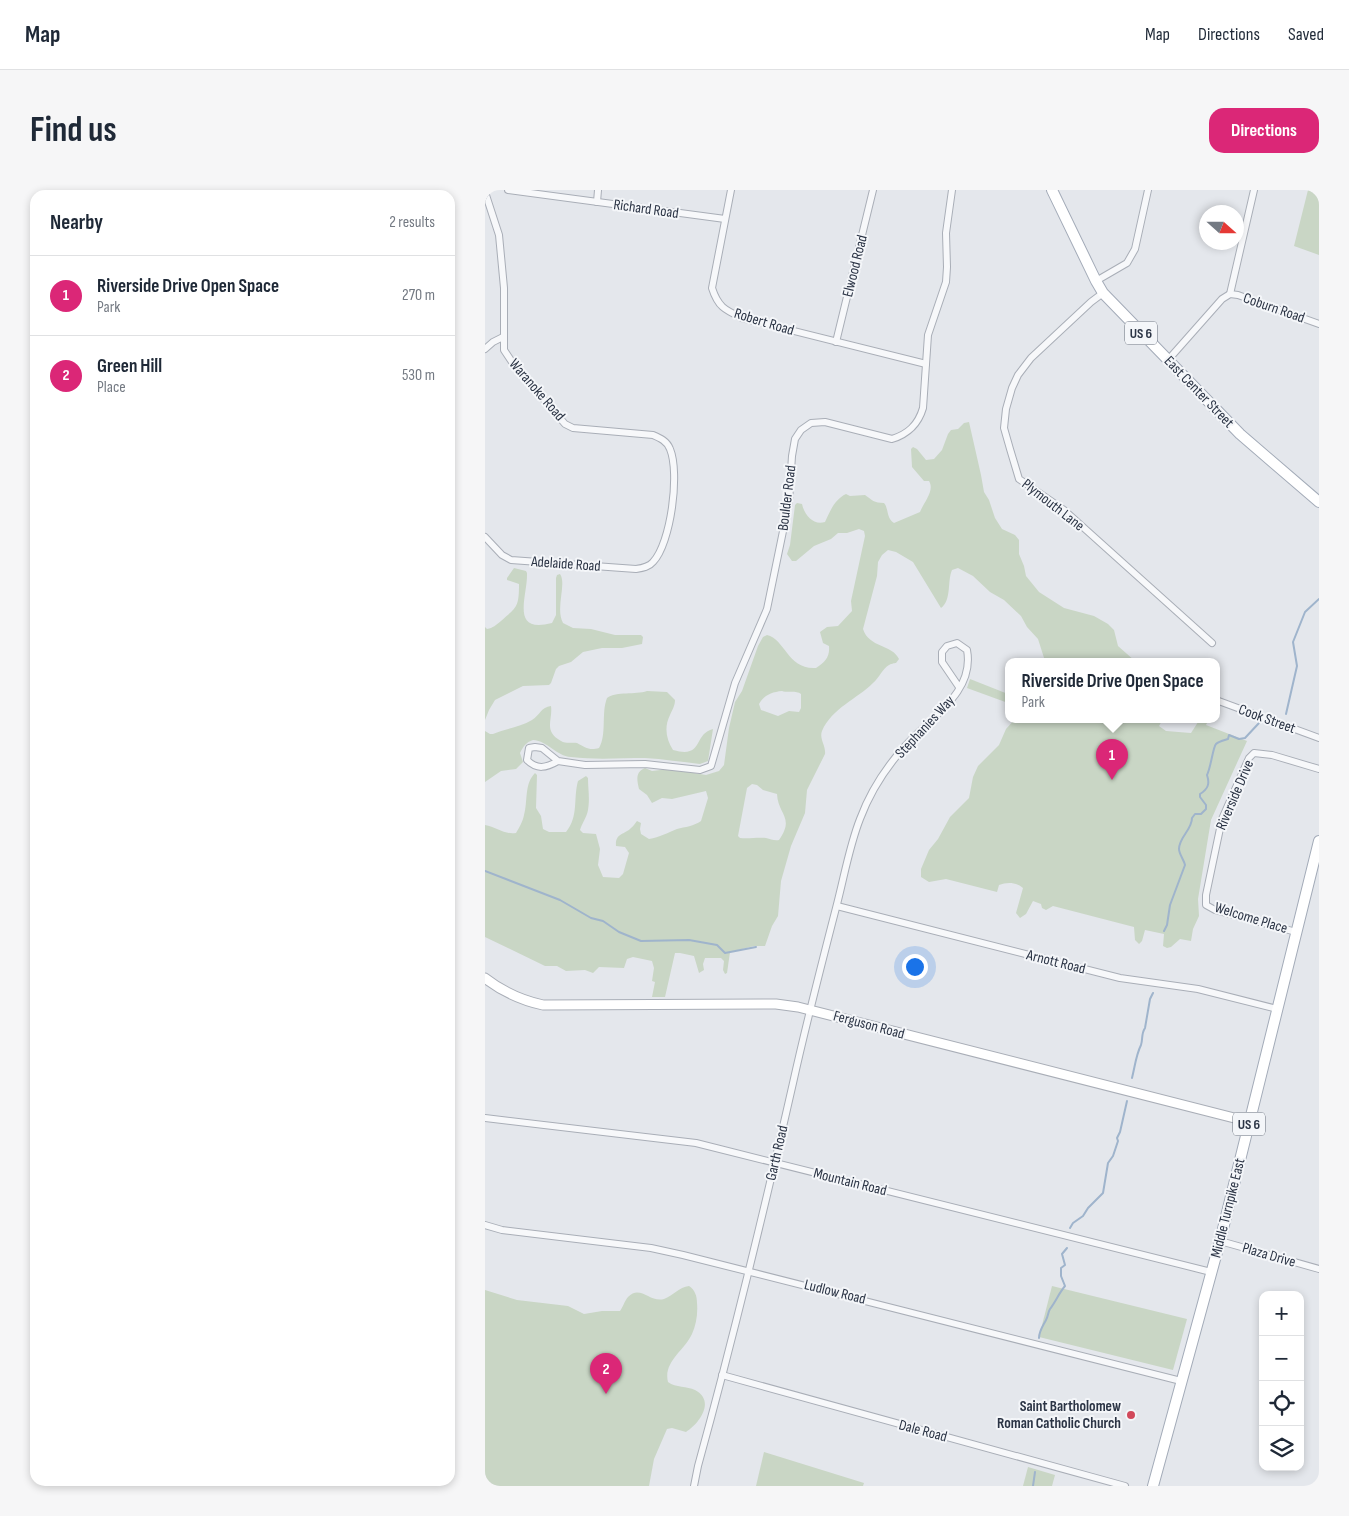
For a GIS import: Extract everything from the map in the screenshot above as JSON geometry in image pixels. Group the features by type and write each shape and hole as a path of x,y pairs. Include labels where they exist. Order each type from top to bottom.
{"main road":[{"name":"East Center Street","path":"1052,190 1103,293 1240,434 1319,502"},
{"name":"Middle Turnpike East","path":"1153,1486 1220,1240 1319,841"}],"street":[{"name":"Richard Road","path":"508,190 725,220"},
{"path":"597,202 598,190"},
{"name":"Robert Road","path":"731,190 712,288 717,302 727,311 742,318 926,364"},
{"name":"Elwood Road","path":"836,342 873,190"},
{"name":"Boulder Road","path":"558,761 539,768 532,765 527,760 529,748 542,748 558,761 585,765 645,764 701,770 711,766 735,683 767,609 789,502 795,439 801,430 811,423 825,422 892,439 902,436 913,428 920,418 923,408 928,335 946,282 946,232 952,190"},
{"path":"1096,281 1127,263 1135,249 1148,190"},
{"path":"1230,294 1255,190"},
{"name":"Waranoke Road","path":"485,192 499,235 504,288 504,350 514,366 565,424 573,428 653,435 663,439 670,447 675,494 664,543 654,562"},
{"name":"Plymouth Lane","path":"1103,293 1031,358 1018,375 1012,388 1006,409 1005,428 1019,479 1064,510 1212,642"},
{"name":"Coburn Road","path":"1168,360 1222,299 1230,294 1319,324"},
{"path":"485,348 503,337"},
{"name":"Adelaide Road","path":"485,537 501,555 511,560 522,562 636,569 645,568 654,562"},
{"name":"Stephanies Way","path":"860,819 874,791 893,761 907,744 952,700 959,687 966,673 969,661 967,650 957,643 947,646 941,652 942,662 959,687"},
{"name":"Cook Street","path":"1220,701 1319,738"},
{"name":"Riverside Drive","path":"1206,904 1222,819 1249,758 1254,753 1272,755 1319,769"},
{"name":"Garth Road","path":"694,1486 775,1163 810,1010 852,842 860,819"},
{"name":"Welcome Place","path":"1206,904 1215,910 1296,932"},
{"name":"Arnott Road","path":"837,906 1120,978 1198,989 1277,1009"},
{"name":"Ferguson Road","path":"485,978 506,993 525,1001 543,1005 776,1004 810,1010 1250,1122"},
{"name":"Mountain Road","path":"485,1118 687,1142 1211,1272"},
{"name":"Ludlow Road","path":"485,1225 502,1230 651,1248 748,1270 1181,1381"},
{"name":"Plaza Drive","path":"1220,1240 1319,1269"},
{"name":"Dale Road","path":"722,1375 1125,1486"}],"green space":[{"path":"1308,190 1319,190 1319,255 1294,246"},
{"path":"969,422 984,492 1002,529 1015,535 1019,540 1019,554 1026,576 1039,592 1064,608 1094,616 1108,624 1114,630 1118,646 1132,658 1044,658 1038,639 1027,627 1021,616 973,576 958,568 952,570 947,600 941,608 913,562 896,552 888,550 878,562 877,576 863,629 870,640 896,654 899,659 896,663 887,666 867,689 838,710 826,723 822,731 821,737 825,754 807,790 805,813 791,846 781,881 778,916 772,926 765,946 754,946 730,952 727,973 725,974 723,970 724,961 721,958 705,958 704,970 699,973 694,956 675,953 665,997 652,997 655,982 652,981 654,968 652,961 633,957 627,959 624,968 599,967 593,973 585,970 566,971 557,966 545,966 485,937 485,825 508,833 516,833 525,810 529,782 535,773 537,775 536,808 541,816 543,829 549,832 566,832 573,820 578,781 586,776 588,778 588,810 580,830 583,833 596,834 600,849 598,865 603,877 619,878 623,874 629,853 625,847 616,846 616,842 618,836 632,827 637,821 641,823 641,834 649,839 701,821 708,798 706,791 672,799 662,798 652,803 647,795 639,789 638,774 645,768 652,771 669,769 706,775 719,771 724,765 735,702 742,691 763,637 767,635 773,638 799,664 816,668 822,664 829,653 829,646 823,643 820,632 827,627 838,626 852,611 851,601 865,536 864,531 859,529 847,533 838,533 831,539 814,546 796,561 792,561 787,554 790,545 795,505 797,503 802,504 805,512 813,521 821,523 825,522 836,502 846,494 850,496 865,495 875,502 884,503 891,521 894,523 920,512 930,492 931,485 929,481 924,481 912,467 911,449 913,447 917,449 926,460 934,459 942,450 951,430 958,429 964,423","holes":["787,692 801,694 801,708 799,712 789,711 778,716 761,710 759,704 763,698 772,693","752,784 757,785 763,790 777,794 786,821 784,832 779,840 740,838 738,836 747,788"]},
{"path":"514,568 526,571 527,573 524,611 525,618 530,623 539,625 552,623 556,615 556,578 560,574 562,584 560,610 563,623 573,628 591,629 615,635 641,635 643,637 642,644 583,652 571,662 559,666 549,685 523,686 495,700 485,720 485,627 487,629 494,626 511,613 518,602 519,584 507,580"},
{"path":"970,679 1005,693 1005,702 967,688"},
{"path":"647,691 667,692 675,700 666,728 667,737 673,750 683,752 694,749 703,736 713,729 708,761 700,764 645,758 599,759 571,757 533,740 522,749 520,753 523,762 516,769 501,771 485,782 485,731 493,734 523,724 535,718 545,708 551,706 550,729 555,737 563,742 577,743 590,749 596,749 599,748 603,737 604,710 607,698"},
{"path":"1011,723 1161,723 1159,726 1166,731 1191,733 1197,723 1207,723 1206,725 1247,741 1211,820 1198,899 1199,916 1193,929 1191,941 1180,939 1167,948 1163,946 1164,934 1145,930 1142,941 1139,944 1135,940 1134,927 1053,906 1046,910 1042,908 1041,904 1033,901 1026,914 1020,918 1016,913 1023,888 1017,885 1008,883 999,885 997,892 946,879 929,882 921,877 921,869 929,850 938,839 950,817 969,798 973,777 978,766 999,745 1006,729"},
{"path":"689,1286 697,1298 696,1323 692,1334 671,1363 667,1375 668,1382 695,1390 701,1395 705,1406 696,1424 686,1432 672,1428 667,1429 654,1459 649,1486 485,1486 485,1290 517,1300 568,1306 584,1314 620,1311 628,1297 637,1292 659,1300"},
{"path":"1052,1286 1187,1319 1173,1370 1039,1337"},
{"path":"764,1452 864,1483 863,1486 756,1486"},
{"path":"1028,1467 1055,1475 1052,1486 1023,1486"}],"waterway":[{"path":"1286,714 1297,666 1293,642 1305,612 1319,599"},
{"path":"1164,931 1167,925 1170,905 1185,865 1179,851 1180,845 1192,818 1195,814 1201,814 1206,809 1200,794 1208,786 1207,775 1215,746 1219,742 1228,739 1229,735 1239,739 1245,738 1259,723"},
{"path":"485,871 560,900 591,918 603,921 619,932 641,941 689,940 717,945 725,953 756,947"},
{"path":"1132,1078 1153,993"},
{"path":"1070,1228 1103,1193 1108,1163 1113,1156 1118,1141 1117,1138 1127,1101"},
{"path":"1039,1338 1049,1310 1065,1286 1061,1276 1061,1268 1065,1265 1062,1254 1067,1248"},
{"path":"1033,1486 1035,1472"}],"place":[{"name":"Riverside Drive Open Space","path":"1112,780"},
{"name":"Green Hill","path":"606,1394"},
{"name":"Saint Bartholomew Roman Catholic Church","path":"1131,1415"}]}
